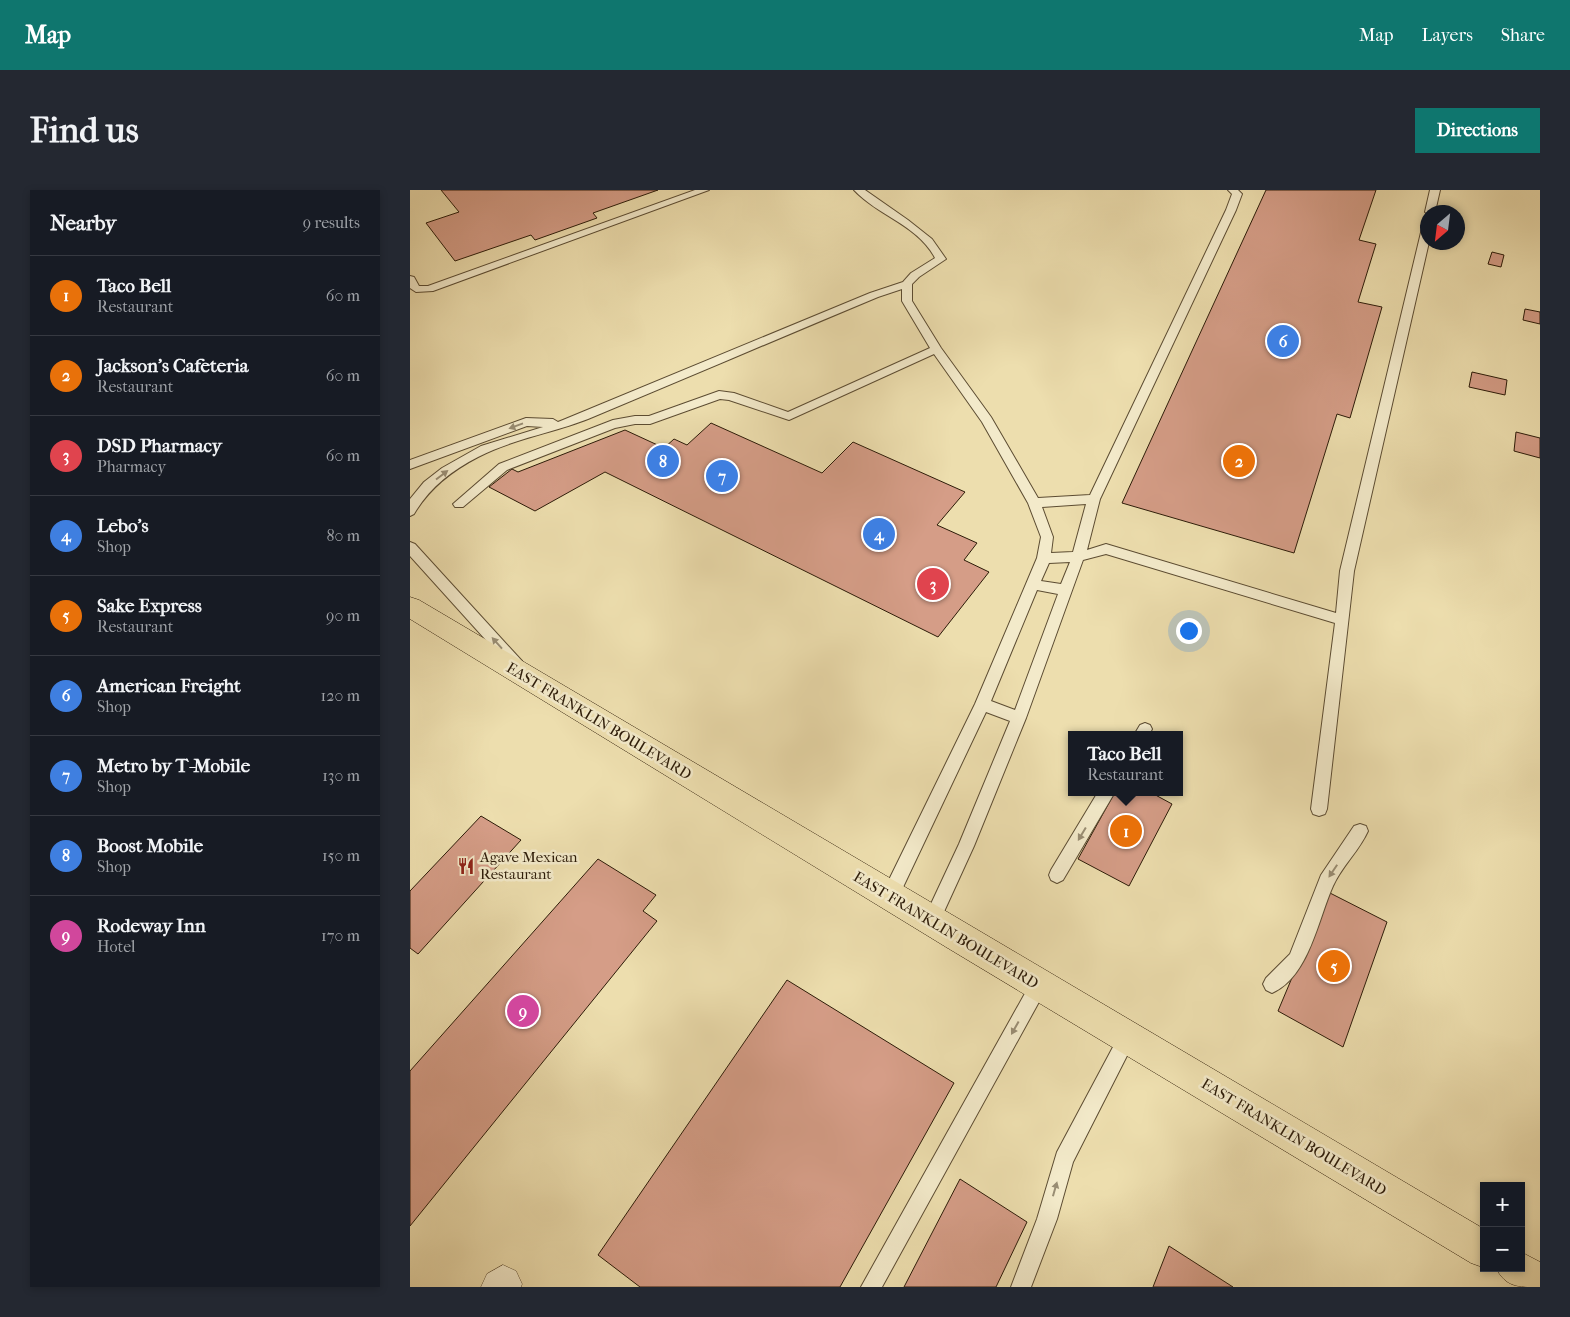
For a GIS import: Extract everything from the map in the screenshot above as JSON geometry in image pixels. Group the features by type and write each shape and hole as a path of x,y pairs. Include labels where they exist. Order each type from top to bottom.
{"main road":[{"name":"EAST FRANKLIN BOULEVARD","path":"410,607 931,921 1480,1248"},
{"path":"1522,1272 1540,1283"}],"lane":[{"path":"410,279 416,289 429,290 704,190"},
{"path":"410,511 415,498 441,475 474,454 501,443 564,423 907,284 915,275 941,259 938,250 922,235 859,190"},
{"path":"931,921 966,846 1018,718 1064,590 1078,557 1094,499 1232,210 1237,194 1233,190"},
{"path":"1432,205 1436,190"},
{"path":"1319,809 1342,620 1346,571 1422,250"},
{"path":"890,896 982,704 1044,558 1047,537 1034,503 987,420 936,349 907,301 907,284"},
{"path":"459,504 503,467 613,424 635,420 650,420 719,395 730,396 789,416 936,349"},
{"path":"410,465 526,422 564,423"},
{"path":"1034,503 1094,499"},
{"path":"410,546 530,679"},
{"path":"1044,558 1078,557 1106,549 1342,620"},
{"path":"1032,584 1064,590"},
{"path":"982,704 1018,718"},
{"path":"1057,876 1105,796"},
{"path":"1272,984 1296,960 1327,880 1360,831"},
{"path":"871,1287 1039,985"},
{"path":"1021,1287 1040,1236 1064,1159 1127,1038"}],"building":[{"path":"441,190 658,190 593,213 597,218 535,240 531,235 455,261 426,223 459,212"},
{"path":"1266,190 1376,190 1359,240 1376,244 1358,302 1382,307 1350,418 1337,414 1294,553 1122,503"},
{"path":"1492,252 1504,255 1501,267 1488,264"},
{"path":"1525,309 1540,312 1540,324 1523,320"},
{"path":"1472,372 1507,380 1505,395 1469,387"},
{"path":"711,423 822,473 853,442 965,492 937,525 977,543 964,560 989,572 938,637 605,472 535,511 489,487 512,469 518,472 625,430 664,448 674,439 687,445"},
{"path":"1516,432 1540,438 1540,458 1514,451"},
{"path":"1113,796 1157,796 1172,804 1129,886 1078,859"},
{"name":"Agave Mexican Restaurant","path":"481,816 521,840 418,954 410,948 410,891"},
{"path":"598,859 656,895 643,911 657,921 410,1226 410,1071"},
{"path":"1328,892 1387,922 1343,1047 1278,1011"},
{"path":"787,980 954,1083 840,1287 640,1287 598,1255"},
{"path":"960,1179 1027,1222 996,1287 904,1287"},
{"path":"1169,1246 1233,1287 1153,1287"}],"place":[{"name":"American Freight","path":"1283,341"},
{"name":"Boost Mobile","path":"663,461"},
{"name":"Jackson's Cafeteria","path":"1239,461"},
{"name":"Metro by T-Mobile","path":"722,476"},
{"name":"Lebo's","path":"879,534"},
{"name":"DSD Pharmacy","path":"933,584"},
{"name":"Taco Bell","path":"1126,831"},
{"name":"Agave Mexican Restaurant","path":"466,866"},
{"name":"Sake Express","path":"1334,966"},
{"name":"Rodeway Inn","path":"523,1011"}]}
